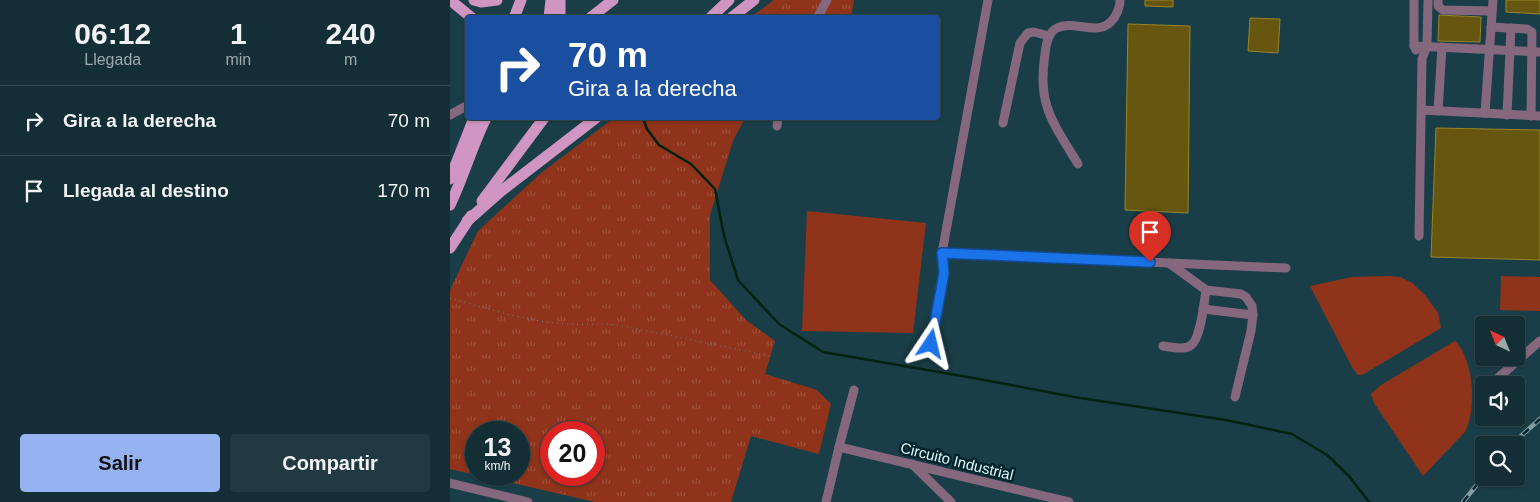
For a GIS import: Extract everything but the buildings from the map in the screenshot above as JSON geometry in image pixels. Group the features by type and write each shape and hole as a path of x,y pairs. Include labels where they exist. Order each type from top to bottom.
{"main road":[{"path":"450,0 468,15"},
{"path":"474,0 481,2 497,0"},
{"path":"515,15 521,0"},
{"path":"549,15 551,0"},
{"path":"560,0 560,15"},
{"path":"594,15 614,0"},
{"path":"713,15 729,0"},
{"path":"735,15 754,0"},
{"path":"450,179 473,120"},
{"path":"450,205 474,141 485,120"},
{"path":"450,248 467,221 543,120"},
{"path":"467,221 500,192 593,120"}],"street":[{"path":"819,15 827,0"},
{"path":"931,344 944,273 942,253 988,0"},
{"path":"1078,164 1046,107 1042,90 1046,43 1056,28 1062,26 1097,28 1107,26 1117,13 1120,0"},
{"path":"1414,0 1414,46 1422,59"},
{"path":"1419,236 1422,59 1427,46 1428,0"},
{"path":"1438,0 1438,6 1443,10 1492,11"},
{"path":"1485,113 1493,0"},
{"path":"1422,110 1535,116 1536,52 1534,35 1530,30 1491,27"},
{"path":"1507,115 1511,28"},
{"path":"1003,123 1020,44 1028,33 1034,32 1049,36"},
{"path":"1414,46 1536,52"},
{"path":"1438,111 1442,47"},
{"path":"450,115 465,107"},
{"path":"942,253 1286,268"},
{"path":"1169,263 1206,290 1241,294 1246,297 1252,306 1253,315 1235,397"},
{"path":"1163,346 1180,348 1194,343 1199,332 1206,290"},
{"path":"1203,309 1253,315"},
{"path":"1500,376 1540,341"},
{"path":"826,502 854,390"},
{"name":"Circuito Industrial","path":"839,447 1069,502"},
{"path":"912,464 951,502"},
{"path":"450,483 528,502"}],"path":[{"path":"450,298 506,315 567,324 603,323 618,325 770,356"}],"green space":[{"path":"774,0 854,0 851,15 754,15"},
{"path":"611,120 744,120 733,141 710,215 710,280 746,320 775,341 765,374 817,390 831,404 819,454 751,436 731,502 595,502 526,486 530,486 530,421 465,421 465,472 450,469 450,290 478,231 541,173"},
{"path":"807,211 926,223 913,333 802,331"},
{"path":"1501,276 1540,277 1540,311 1500,310"},
{"path":"1352,277 1400,277 1412,283 1425,295 1438,313 1441,328 1362,375 1358,375 1353,369 1310,286"},
{"path":"1455,341 1461,349 1470,372 1472,398 1469,422 1465,432 1423,476 1374,403 1371,394 1381,385"}],"waterway":[{"path":"644,120 647,129 659,145 691,164 715,189 724,236 738,280 779,324 823,352 1074,397 1226,420 1292,434 1327,455 1349,476 1369,502"}],"railway":[{"path":"1521,436 1540,419"},
{"path":"1463,502 1476,486"}],"route":[{"path":"931,344 944,273 942,253 1150,262"}]}
